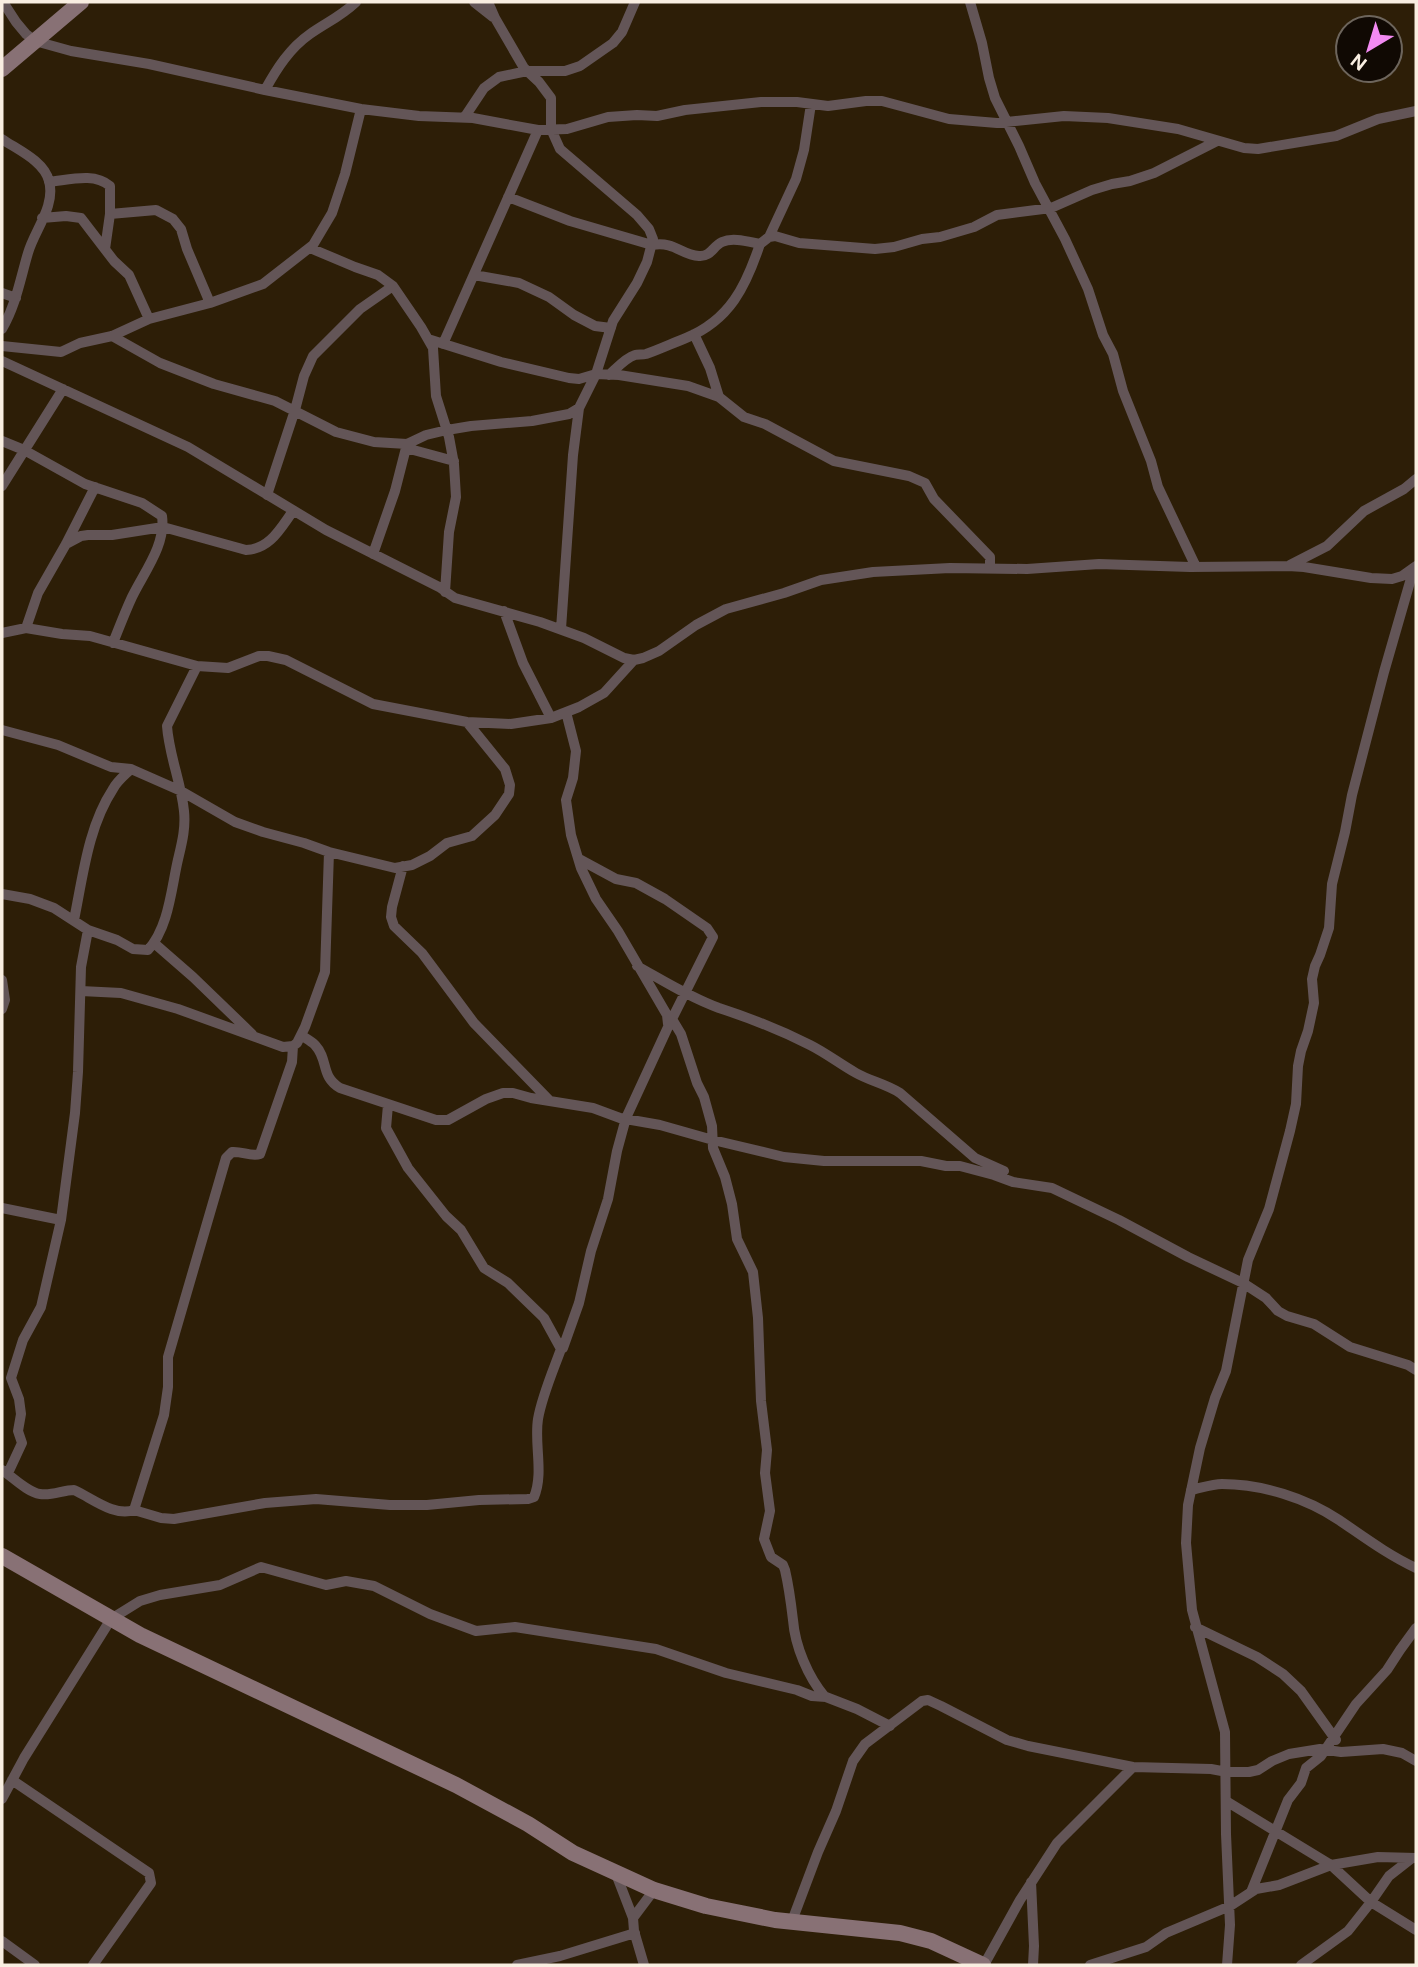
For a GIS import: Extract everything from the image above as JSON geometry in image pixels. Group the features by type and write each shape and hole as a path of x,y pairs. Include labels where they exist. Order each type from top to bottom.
{"street":[{"path":"3,2 16,22 35,41 71,51 149,64 361,109 464,118 538,130 567,129 608,117 657,116 685,110 761,102 828,106 883,101 949,119 997,123 1088,116 1178,129 1244,148 1268,148 1336,136 1378,119 1416,111"},
{"path":"2,69 81,2"},
{"path":"265,90 277,68 293,49 356,2"},
{"path":"474,2 495,18"},
{"path":"488,2 527,71 540,82 551,98 551,129 560,149 637,215 649,229 653,239 647,262 621,306 596,374 579,408 573,455 561,629"},
{"path":"464,118 484,88 499,77 527,71 565,71 580,66 613,43 622,32 635,2"},
{"path":"970,2 995,98 1088,289 1158,487 1196,567"},
{"path":"609,374 634,355 644,355 708,327 732,305 796,179 804,150 811,104"},
{"path":"2,346 61,352 80,343 112,336 149,319 210,303 263,284 310,247 332,213 361,109"},
{"path":"443,344 538,130"},
{"path":"2,139 42,167 50,182 50,199 28,251 12,313 2,329"},
{"path":"508,197 570,221 652,245 664,243 699,256 709,254 721,242 765,240 775,236 799,243 875,250 940,237 974,227 997,215 1059,206 1092,190 1154,173 1217,141"},
{"path":"50,182 89,177 104,181 110,186 110,214 105,249"},
{"path":"110,214 156,210 173,219 181,229 210,303"},
{"path":"42,218 81,218 114,261 129,275 149,319"},
{"path":"310,247 378,275 393,286 433,348 436,396 454,461 456,497 449,532 444,592"},
{"path":"474,275 519,283 549,297 595,326 611,328"},
{"path":"267,495 304,376 313,356 360,309 393,286"},
{"path":"2,293 16,298"},
{"path":"694,334 710,368 719,397"},
{"path":"112,336 160,363 214,384 275,401 336,432 374,442 407,446 454,461"},
{"path":"428,339 500,362 569,378 609,374 688,386 719,397 744,417 765,424 834,461 909,475 925,484 934,499 990,557 990,569"},
{"path":"2,361 188,446 293,511 439,587 455,598 561,629 624,658 635,660"},
{"path":"2,486 63,389"},
{"path":"373,554 407,446 426,435 447,430 532,421 569,414 579,408"},
{"path":"2,441 24,450 85,484 142,503 162,516 163,527 151,563 132,597 113,643"},
{"path":"1288,566 1327,547 1364,511 1404,489 1416,479"},
{"path":"26,628 38,593 94,487"},
{"path":"66,544 88,535 111,535 163,527 246,550 256,550 275,536 293,511"},
{"path":"1322,570 1327,547"},
{"path":"2,634 26,628 90,636 197,666 228,668 259,656 268,656 286,660 373,704 467,722 511,724 551,718 579,707 604,693 635,660 659,651 696,625 726,610 821,580 873,572 1048,568 1099,564 1288,566 1392,579 1415,567"},
{"path":"1227,1965 1230,1906 1226,1732 1195,1627 1189,1591 1186,1543 1191,1490 1200,1448 1226,1371 1252,1249 1273,1198 1288,1140 1296,1104 1298,1066 1314,1003 1312,984 1315,965 1329,928 1332,884 1384,672 1415,567"},
{"path":"503,611 523,663 551,718"},
{"path":"2,894 30,899 54,908 88,930 134,949 148,950 154,943 170,901 184,834 181,791 167,726 197,666"},
{"path":"565,712 576,751 573,778 566,800 571,835 579,859 596,899 618,931 670,1023 681,1034 712,1126 713,1147 730,1196 737,1239 753,1272 760,1345 761,1401 767,1450 765,1473 770,1511 765,1539 771,1556 783,1565 785,1570 793,1604 793,1622 802,1654 812,1681 825,1697"},
{"path":"2,730 58,745 111,767 131,769 181,791 235,822 263,832 395,868 412,865 447,843 472,836 495,816 509,794 510,785 505,769 467,722"},
{"path":"74,920 99,813 114,786 131,769"},
{"path":"134,1510 164,1415 168,1357 226,1158 232,1152 239,1151 253,1156 260,1154 292,1062 293,1046 301,1035 326,972 329,852"},
{"path":"2,1470 37,1493 74,1490 108,1508 130,1512 134,1510 174,1520 265,1503 316,1499 427,1505 528,1499 535,1495 538,1483 538,1417 579,1303 591,1251 608,1199 626,1118 713,937 707,928 666,899 579,859"},
{"path":"403,866 392,907 394,926 422,953 474,1023 549,1100"},
{"path":"2,1470 9,1471 22,1443 18,1430 21,1414 19,1399 11,1378 23,1340 41,1307 61,1220 77,1086 81,967 88,930"},
{"path":"154,943 257,1038"},
{"path":"637,966 718,1007 807,1043 856,1073 890,1087 982,1163 1026,1184"},
{"path":"2,980 5,1000 2,1009"},
{"path":"81,991 121,993 178,1009 283,1047 293,1046"},
{"path":"301,1035 316,1046 331,1083 436,1120 448,1120 486,1099 503,1093 513,1093 593,1108 784,1157 824,1161 921,1161 960,1166 1013,1182 1052,1188 1244,1283 1287,1316 1314,1324 1350,1347 1416,1370"},
{"path":"388,1105 386,1128 408,1168 446,1216 461,1230 484,1268 508,1283 544,1318 561,1349"},
{"path":"2,1208 61,1220"},
{"path":"1191,1490 1219,1484 1249,1485 1270,1490 1329,1514 1416,1568"},
{"path":"3,1560 152,1641 456,1785 528,1824 573,1853 616,1874 706,1906 775,1920 900,1933 931,1941 984,1965 1031,1882 1057,1843 1133,1767"},
{"path":"2,1799 111,1619 140,1601 220,1585 261,1567 326,1585 346,1581 374,1586 430,1614 476,1631 515,1627 656,1649 726,1674 797,1690 811,1696 825,1697 890,1726"},
{"path":"1195,1627 1257,1657 1283,1674 1301,1691 1335,1736 1341,1752"},
{"path":"1251,1892 1288,1800 1301,1783 1306,1768 1326,1750 1356,1704 1387,1671 1415,1631"},
{"path":"792,1921 853,1761 865,1744 922,1701 928,1700 1007,1740 1133,1767 1250,1772 1289,1754 1326,1750 1341,1752 1383,1749 1402,1753 1416,1761"},
{"path":"12,1780 149,1873 150,1882 93,1965"},
{"path":"1226,1801 1331,1865 1371,1902 1416,1930"},
{"path":"1090,1965 1146,1947 1166,1933 1230,1906 1266,1886 1293,1880 1331,1865 1378,1857 1414,1858"},
{"path":"1301,1965 1348,1931 1389,1877 1414,1858"},
{"path":"616,1874 633,1918 644,1965"},
{"path":"1031,1882 1033,1965"},
{"path":"633,1918 654,1889"},
{"path":"517,1965 560,1956 635,1933"},
{"path":"2,1941 35,1965"}]}
